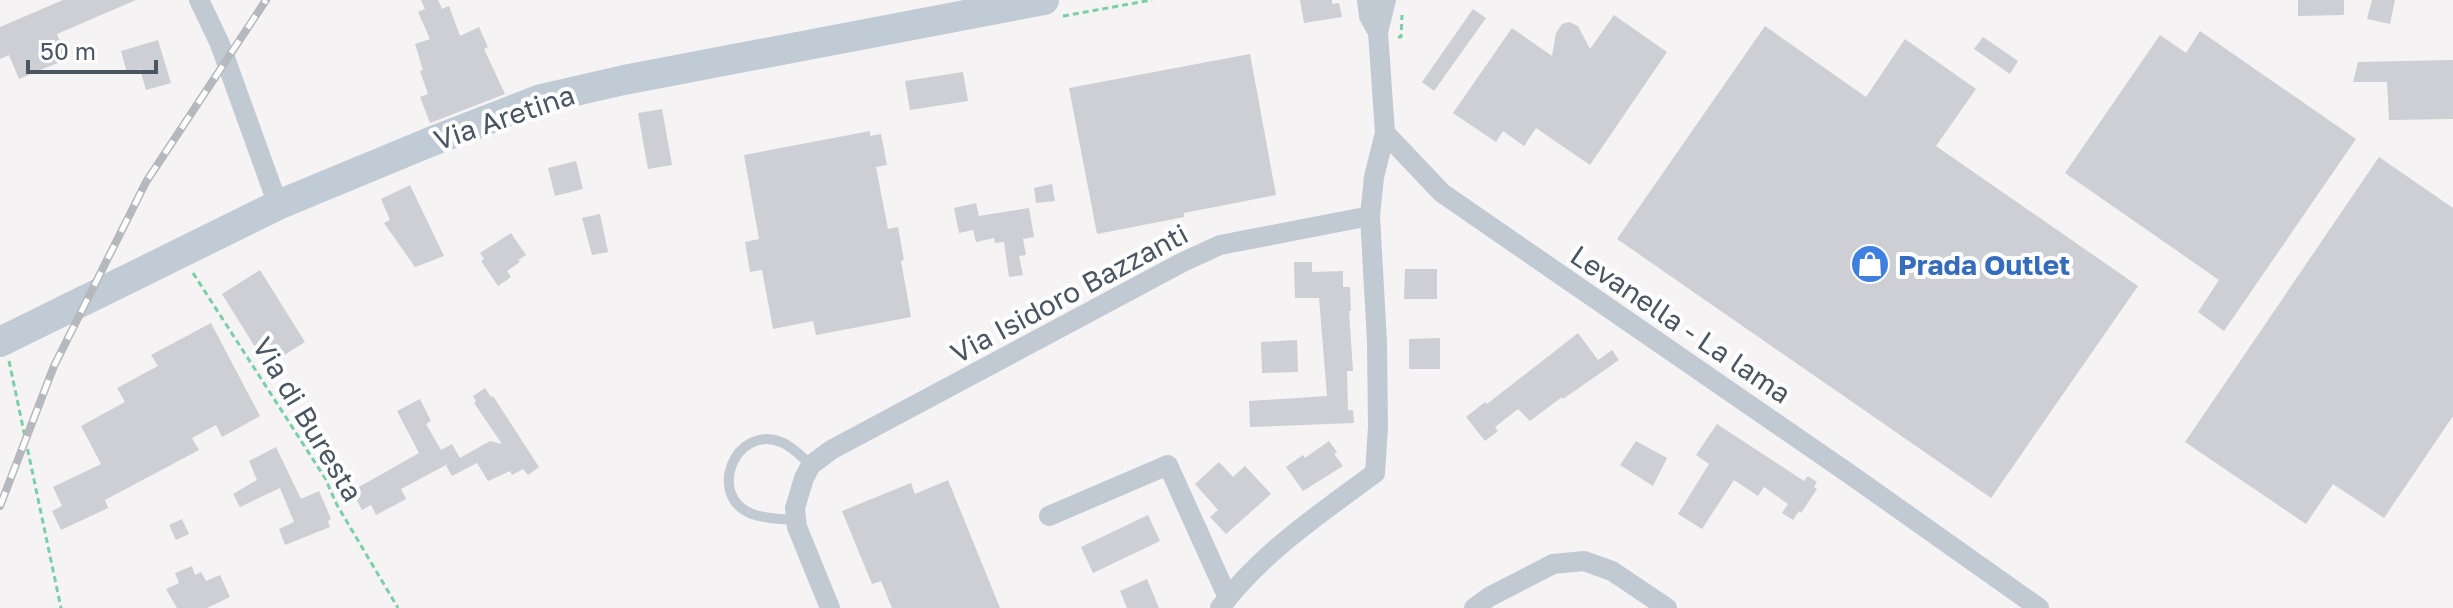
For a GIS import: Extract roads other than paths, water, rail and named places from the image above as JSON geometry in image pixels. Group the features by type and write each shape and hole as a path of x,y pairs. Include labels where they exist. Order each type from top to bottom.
{"street":[{"path":"199,0 220,44 278,205"},
{"path":"1367,0 1369,16 1378,32"},
{"path":"1049,516 1168,465 1224,603 1252,571 1286,541 1375,473 1377,342 1370,216 1374,177 1385,133 1378,32 1386,0"},
{"name":"Via Aretina","path":"2,341 278,205 541,99 624,80 1053,8"},
{"name":"Levanella - La lama","path":"1385,133 1442,193 2039,608"},
{"name":"Via Isidoro Bazzanti","path":"811,465 831,450 1220,245 1370,216"},
{"path":"811,465 795,508 796,520 830,608"},
{"path":"1474,608 1553,564 1584,561 1612,571 1667,608"}],"lane":[{"path":"796,520 763,517 744,510 728,484 731,464 752,442 771,439 790,447 811,465"}],"railway":[{"path":"0,506 54,366 146,182 266,0"}],"place":[{"name":"Prada Outlet","path":"1870,264"}]}
